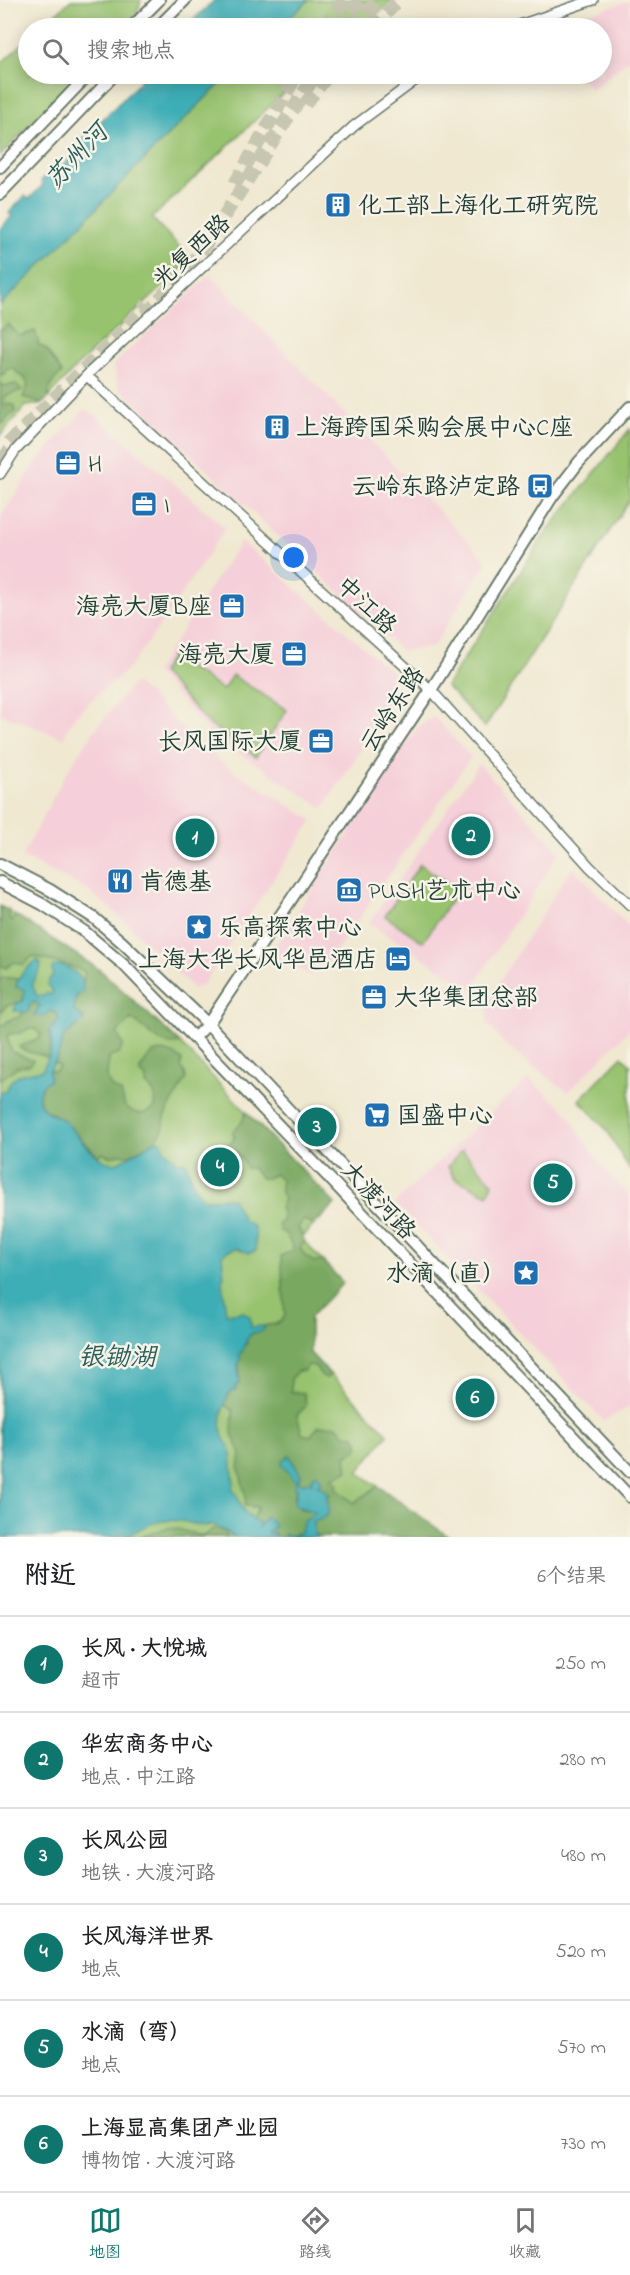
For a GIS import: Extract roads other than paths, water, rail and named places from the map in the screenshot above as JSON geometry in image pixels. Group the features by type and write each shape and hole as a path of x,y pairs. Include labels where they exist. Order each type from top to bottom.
{"main road":[{"path":"141,18 159,0"},
{"path":"168,18 185,0"},
{"path":"0,167 79,84"},
{"path":"0,194 105,84"},
{"name":"云岭东路","path":"194,1038 208,1024 431,690 552,497 579,462 630,407"},
{"name":"大渡河路","path":"0,864 50,890 94,918 208,1024 627,1465"},
{"name":"大渡河路","path":"0,882 42,904 85,932 124,965 630,1497"}],"street":[{"path":"541,18 593,0"},
{"name":"光复西路","path":"0,474 15,451 87,376 354,126 411,84"},
{"name":"中江路","path":"87,376 431,690 590,867 630,905"}],"water":[{"path":"215,0 309,0 290,18 195,18"},
{"name":"苏州河","path":"138,84 221,84 0,305 0,229 12,216 9,213 25,196 29,199 43,185 41,181 58,164 61,167 76,153 73,149"},
{"name":"银锄湖","path":"37,960 41,964 40,970 32,984 37,996 44,996 47,993 50,995 53,992 48,986 53,976 52,968 56,966 64,966 80,977 83,992 76,996 74,1011 84,1020 64,1036 58,1056 49,1071 50,1080 39,1091 39,1101 44,1110 62,1119 93,1153 108,1162 118,1162 156,1140 162,1142 163,1148 178,1162 186,1162 194,1188 204,1199 232,1198 244,1221 251,1224 255,1230 256,1251 249,1253 237,1248 222,1255 226,1314 243,1312 250,1317 251,1327 264,1326 264,1329 261,1332 252,1333 246,1340 247,1344 244,1344 243,1351 239,1354 241,1359 238,1365 239,1384 234,1387 236,1390 231,1391 225,1404 222,1428 230,1447 234,1484 232,1489 245,1512 255,1522 259,1522 259,1527 266,1517 274,1524 274,1528 267,1532 269,1534 272,1532 276,1537 235,1537 213,1524 200,1526 173,1520 153,1523 129,1535 121,1533 116,1537 0,1537 0,1092 5,1092 11,1081 18,1075 42,1070 50,1051 49,1031 59,1020 57,1014 51,1011 43,1017 34,1015 40,1006 35,1002 30,1004 28,1012 14,1011 16,1004 23,1001 25,990 16,987 19,978"},
{"path":"289,1455 301,1475 298,1478 299,1482 302,1484 310,1481 312,1483 311,1479 317,1473 322,1482 317,1485 326,1490 329,1509 327,1516 314,1521 314,1533 317,1537 284,1537 285,1534 295,1536 295,1533 299,1534 303,1523 315,1512 294,1505 296,1482 282,1465 282,1461"}],"tunnel":[{"path":"332,18 345,0"},
{"path":"346,18 360,0"},
{"path":"361,18 378,0"},
{"path":"381,18 399,0"},
{"path":"235,184 291,84"},
{"path":"146,315 200,253 310,84"},
{"path":"305,104 321,84"},
{"path":"9,443 148,304"},
{"path":"0,461 22,439"}],"place":[{"name":"化工部上海化工研究院","path":"338,205"},
{"name":"上海跨国采购会展中心C座","path":"277,427"},
{"name":"H","path":"68,463"},
{"name":"云岭东路泸定路","path":"540,486"},
{"name":"I","path":"144,504"},
{"name":"海亮大厦B座","path":"232,606"},
{"name":"海亮大厦","path":"294,654"},
{"name":"长风国际大厦","path":"321,741"},
{"name":"华宏商务中心","path":"471,836"},
{"name":"长风 · 大悦城","path":"195,838"},
{"name":"肯德基","path":"120,881"},
{"name":"PUSH艺术中心","path":"349,890"},
{"name":"乐高探索中心","path":"199,927"},
{"name":"上海大华长风华邑酒店","path":"398,959"},
{"name":"大华集团总部","path":"374,997"},
{"name":"国盛中心","path":"377,1115"},
{"name":"长风公园","path":"317,1127"},
{"name":"长风海洋世界","path":"220,1167"},
{"name":"水滴（弯）","path":"553,1183"},
{"name":"水滴（直）","path":"526,1273"},
{"name":"上海显高集团产业园","path":"475,1398"}]}
